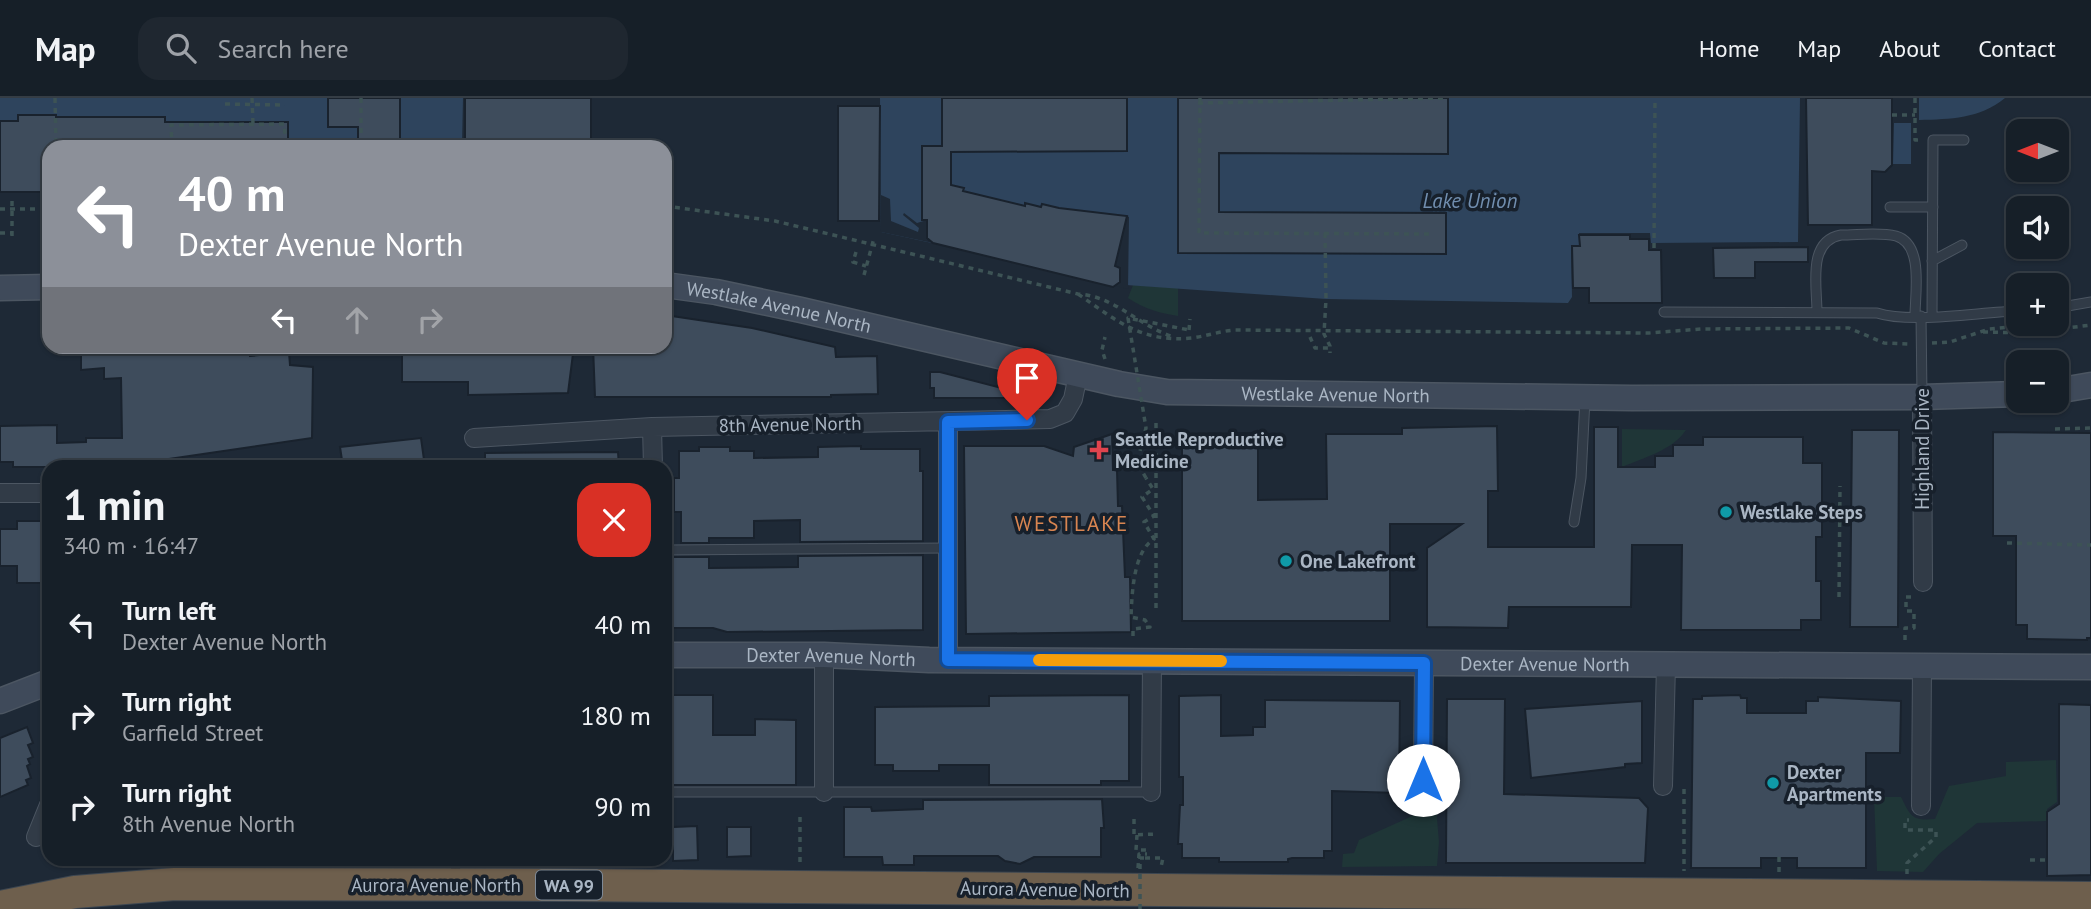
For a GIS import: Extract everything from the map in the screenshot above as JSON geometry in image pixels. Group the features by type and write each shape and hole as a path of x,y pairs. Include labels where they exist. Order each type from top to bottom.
{"highway":[{"name":"Aurora Avenue North","path":"0,907 75,892 175,884 455,872 2091,898"}],"main road":[{"name":"Westlake Avenue North","path":"672,286 716,292 801,310 1078,375 1167,392 1585,397 1922,397 2006,394"},
{"path":"0,288 42,287"},
{"path":"2069,389 2091,385"},
{"name":"Dexter Avenue North","path":"672,655 824,655 948,660 2091,667"},
{"path":"0,701 42,685"}],"street":[{"name":"8th Avenue North","path":"474,438 652,427 1050,419 1065,414 1073,399 1078,375"},
{"name":"Highland Drive","path":"1922,397 1922,589"},
{"path":"948,422 948,660"},
{"path":"652,427 653,460"},
{"path":"0,493 42,493"},
{"path":"824,655 824,792"},
{"path":"1151,792 1152,660"},
{"path":"1423,780 1424,663"},
{"path":"1663,786 1665,664"},
{"path":"1918,813 1922,666"},
{"path":"36,837 42,822"}],"lane":[{"path":"1932,316 1933,140 1964,140"},
{"path":"1890,207 1933,207"},
{"name":"Highland Drive","path":"1817,312 1817,257 1822,244 1841,235 1890,235 1906,241 1915,256 1922,397"},
{"path":"1932,261 1962,245"},
{"path":"2069,306 2091,302"},
{"path":"1664,312 1817,312 1932,316 2006,311"},
{"path":"1574,522 1581,478 1585,397"},
{"path":"672,550 948,548"},
{"path":"672,792 1151,792"}],"path":[{"path":"55,98 56,140"},
{"path":"252,98 253,124"},
{"path":"361,98 361,140"},
{"path":"1429,234 1199,233 1199,100 1446,98"},
{"path":"1654,248 1655,98"},
{"path":"1915,98 1915,140 1933,140"},
{"path":"225,104 285,105"},
{"path":"1892,116 1915,115"},
{"path":"172,140 171,125 284,124 285,140"},
{"path":"12,201 12,241"},
{"path":"672,207 759,217 1099,297 1141,323 1177,338"},
{"path":"0,209 42,209"},
{"path":"0,233 12,233"},
{"path":"1310,337 1315,348 1330,351 1324,330 1325,233"},
{"path":"864,275 874,238"},
{"path":"856,251 853,262 866,266"},
{"path":"1078,294 1119,323 1155,337 1199,337 1235,330 1649,333 1701,329 1849,328 1884,343 1909,344"},
{"path":"1133,636 1133,629 1150,627 1145,620 1131,617 1132,581 1147,543 1154,539 1144,522 1154,516 1142,497 1153,489 1137,462 1146,428 1128,318 1189,330 1190,319"},
{"path":"1981,332 2026,333 2091,325"},
{"path":"1939,343 2006,329"},
{"path":"1105,338 1102,351 1105,357"},
{"path":"1096,351 1102,351"},
{"path":"1156,423 1156,611"},
{"path":"2055,429 2091,428"},
{"path":"1839,597 1840,486"},
{"path":"2007,544 2091,545"},
{"path":"1905,640 1905,628 1914,628 1914,611 1906,611 1906,597 1922,589"},
{"path":"1684,789 1684,876"},
{"path":"1908,877 1908,863 1936,837 1936,830 1905,830 1905,820 1918,813"},
{"path":"800,815 800,870"},
{"path":"1134,819 1138,852 1154,850"},
{"path":"1135,835 1156,834"},
{"path":"1779,854 1779,877"},
{"path":"1138,866 1163,866 1163,858 1140,858 1140,909"},
{"path":"2030,860 2047,860"}],"green space":[{"path":"1133,285 1178,288 1178,316 1152,310 1128,298"},
{"path":"1622,429 1686,430 1666,448 1622,467"},
{"path":"2056,760 2057,802 2047,809 2047,821 1977,823 1939,854 1923,872 1877,871 1874,797 1901,797 1913,816 1935,819 1949,786 2006,776 2006,762"},
{"path":"1431,803 1436,807 1439,842 1437,866 1342,867 1343,854 1354,853 1359,840 1408,818"}],"water":[{"path":"0,98 463,98 462,140 42,140 42,153 0,187"},
{"name":"Lake Union","path":"880,98 1800,98 1798,242 1651,243 1650,233 1579,233 1579,246 1571,246 1572,297 1568,303 1326,299 1126,285 881,232"},
{"path":"1919,98 2005,98 1975,114 1919,120"},
{"path":"1894,123 1911,123 1911,164 1893,164"}],"pier":[{"path":"881,195 890,199 891,221 918,232 919,228 903,215 904,213 917,223 927,220 927,237 933,243 881,232"},
{"path":"1127,216 1128,289 1115,286 1120,282 1120,268 1115,266"}],"building":[{"path":"328,98 400,98 400,140 358,140 358,127 328,127"},
{"path":"465,98 591,98 591,140 465,140"},
{"path":"942,98 1127,98 1127,151 951,152 951,185 964,188 963,191 1025,206 1025,203 1041,207 1042,204 1127,216 1115,266 1120,268 1120,282 1113,287 933,243 927,238 927,220 922,220 922,146 942,146"},
{"path":"1178,98 1448,98 1448,154 1219,153 1219,212 1446,213 1446,254 1178,253"},
{"path":"1806,98 1892,98 1892,165 1885,172 1872,171 1872,225 1808,225"},
{"path":"838,106 880,106 879,221 838,221"},
{"path":"18,115 56,115 165,117 165,122 288,122 288,140 42,140 42,192 0,192 0,121 18,121"},
{"path":"1579,235 1630,235 1630,239 1649,239 1649,250 1661,250 1662,303 1589,303 1589,288 1573,288 1572,246 1580,246"},
{"path":"1808,247 1808,262 1755,262 1755,278 1714,278 1713,248"},
{"path":"672,316 752,328 835,347 836,357 877,356 878,394 831,397 595,397 593,354 672,354"},
{"path":"81,354 289,354 290,365 313,367 312,438 162,460 42,460 42,467 13,467 13,462 0,462 0,426 57,425 57,443 86,442 86,438 122,438 121,378 104,379 104,368 81,370"},
{"path":"402,354 573,354 568,393 468,395 468,382 402,382"},
{"path":"930,372 940,372 1021,393 1020,398 934,398 934,388 930,388"},
{"path":"1497,426 1498,491 1488,491 1488,547 1594,547 1594,427 1618,427 1618,467 1655,467 1655,456 1673,456 1673,445 1703,445 1703,437 1803,437 1803,463 1822,463 1822,537 1816,537 1816,581 1821,581 1821,620 1801,620 1801,630 1681,630 1682,545 1632,545 1631,607 1509,607 1508,628 1427,627 1427,548 1462,524 1390,524 1390,621 1182,621 1182,434 1258,433 1258,500 1327,499 1326,434 1402,434 1402,428"},
{"path":"1852,430 1899,430 1898,627 1850,627"},
{"path":"1993,432 2091,433 2091,638 2087,640 2027,639 2027,625 2016,625 2016,536 1993,536"},
{"path":"1112,434 1118,506 1122,506 1125,577 1130,577 1131,632 966,634 964,446 1044,446 1073,456 1074,447"},
{"path":"421,438 424,460 342,460 340,447"},
{"path":"861,446 861,449 920,449 920,471 923,471 923,541 800,542 800,520 754,521 754,538 709,538 709,543 681,543 681,512 674,512 674,478 679,478 679,451 699,451 699,447 730,447 730,451 754,451 754,458 818,457 818,447"},
{"path":"618,452 619,460 485,460 485,453"},
{"path":"17,521 42,521 42,583 17,583 17,566 0,566 0,529 17,529"},
{"path":"923,555 923,630 727,632 713,628 672,628 672,557 709,557 709,568 798,567 798,556"},
{"path":"672,695 713,695 713,735 755,735 755,719 796,720 796,785 672,785"},
{"path":"1129,695 1129,781 1101,781 1101,785 989,785 989,765 939,765 939,771 893,771 893,765 875,765 875,707 989,706 989,696"},
{"path":"1221,695 1221,736 1253,735 1253,727 1265,727 1265,700 1400,701 1399,793 1332,791 1332,851 1324,851 1324,858 1292,858 1288,859 1288,862 1219,862 1219,858 1182,858 1182,844 1178,844 1180,805 1183,805 1183,777 1179,777 1179,696"},
{"name":"Dexter Apartments","path":"1740,695 1741,698 1747,698 1747,713 1806,713 1806,701 1818,701 1818,697 1901,701 1900,753 1866,753 1866,868 1797,868 1797,858 1761,858 1761,868 1691,868 1693,699 1702,699 1702,696"},
{"path":"1447,699 1505,699 1504,794 1639,798 1648,808 1645,863 1446,863"},
{"path":"1642,701 1642,763 1531,778 1525,709"},
{"path":"2059,704 2091,705 2091,875 2047,876 2047,812 2059,804"},
{"path":"27,727 33,743 28,745 33,757 28,759 30,764 27,766 31,778 26,780 28,785 0,797 0,738"},
{"path":"1102,799 1104,828 1101,828 1101,857 1034,857 1020,864 1005,861 998,856 914,856 914,865 883,865 882,857 844,857 844,807 871,807 872,811 923,809 923,800"},
{"path":"697,826 698,860 673,861 673,827"},
{"path":"727,827 751,827 751,856 727,857"}],"slow traffic":[{"path":"1039,660 1221,661"}],"place":[{"name":"Seattle Reproductive Medicine","path":"1099,450"},
{"name":"Westlake Steps","path":"1726,512"},
{"name":"One Lakefront","path":"1286,561"},
{"name":"Dexter Apartments","path":"1773,783"}],"district":[{"name":"WESTLAKE","path":"1072,523"}],"route":[{"path":"1027,420 948,422 948,660 1424,663 1423,780"}]}
